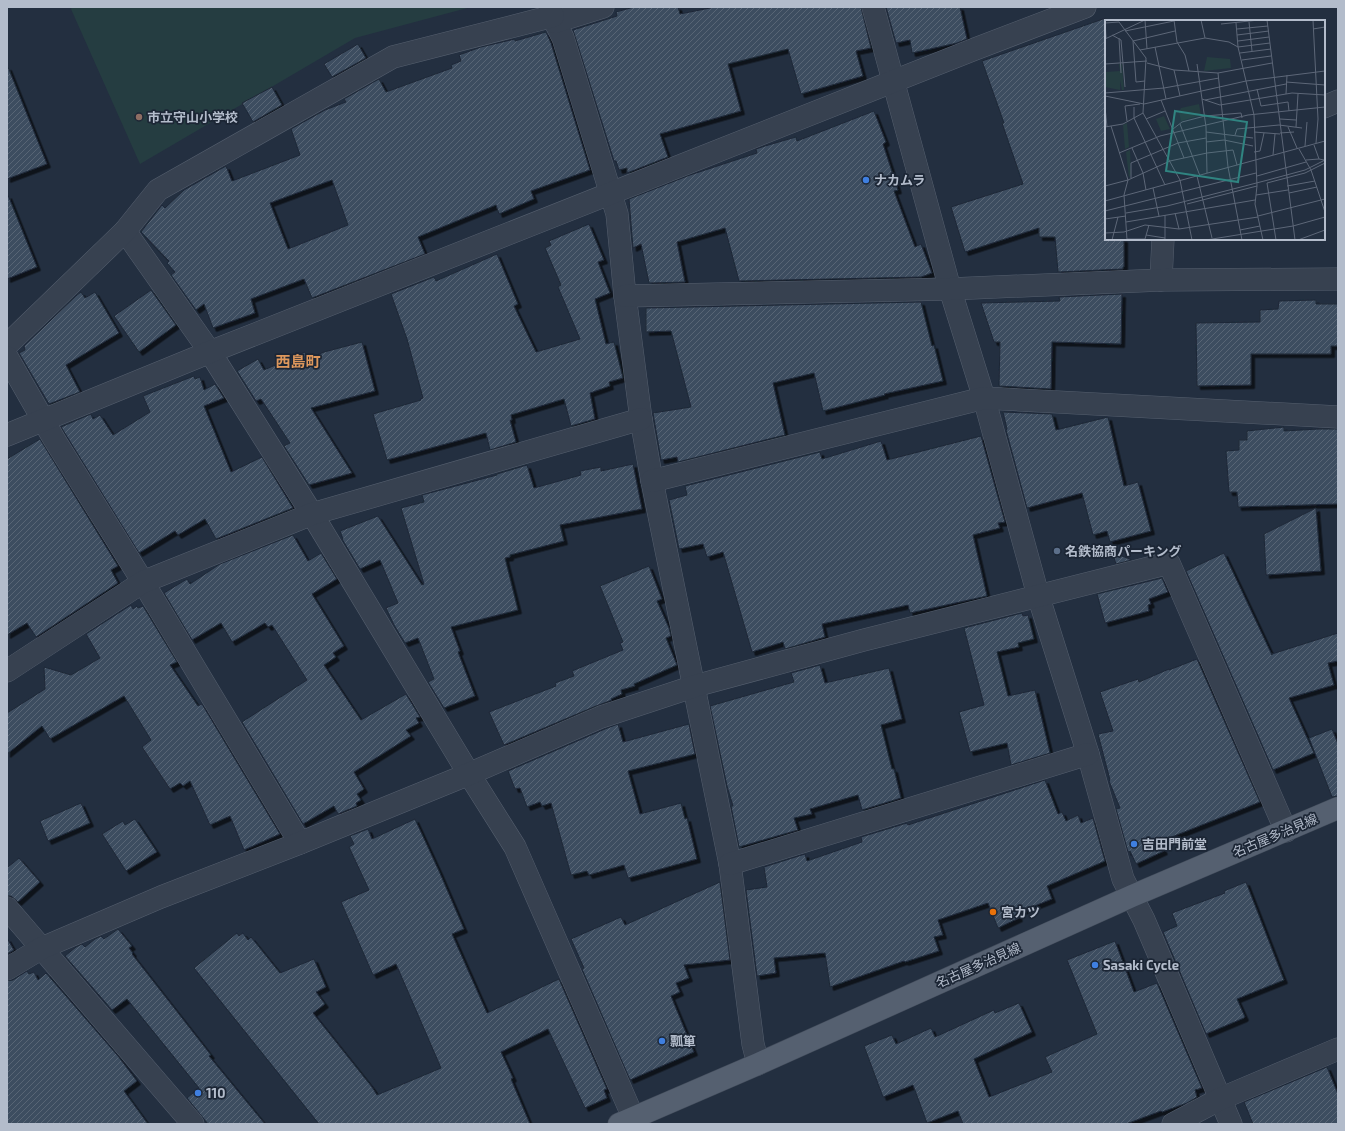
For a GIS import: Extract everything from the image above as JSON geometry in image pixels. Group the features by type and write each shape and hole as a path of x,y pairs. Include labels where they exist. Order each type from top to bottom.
{"main road":[{"name":"名古屋多治見線","path":"626,1121 758,1064 1132,896 1338,808"}],"street":[{"path":"7,345 125,231 158,190 393,57 553,15 603,7"},
{"path":"873,7 892,82 950,289 984,398 1038,595 1088,754 1123,879 1132,896 1231,1124"},
{"path":"7,435 210,352 1085,7"},
{"path":"553,15 563,38 617,214 625,296 641,419 652,481 695,686 730,864 753,1044 758,1064"},
{"path":"1325,107 1338,101"},
{"path":"125,231 210,352 312,514 469,774 515,847 626,1121"},
{"path":"1161,280 1164,240"},
{"path":"625,296 950,289 1161,280 1338,279"},
{"path":"7,357 44,421 300,842"},
{"path":"652,481 984,398 1338,417"},
{"path":"7,671 142,582 312,514 641,419"},
{"path":"7,969 42,948 161,896 469,774 601,717 695,686 864,640 1169,563 1286,831"},
{"path":"730,864 1088,754"},
{"path":"7,908 193,1124"},
{"path":"1172,1124 1220,1099 1338,1049"}],"green space":[{"path":"72,7 471,7 355,38 140,164 71,9"}],"building":[{"path":"634,7 678,7 680,14 715,7 861,7 871,48 856,51 863,76 801,94 788,49 728,64 741,111 660,134 668,157 627,173 627,168 619,170 616,161 614,161 573,30 617,16 616,12"},
{"path":"886,7 960,7 967,39 957,43 912,53 910,40 896,43"},
{"path":"1106,18 1105,240 1124,240 1123,269 1058,272 1055,237 1039,237 1039,228 965,252 951,207 1023,184 1002,123 1004,123 982,61"},
{"path":"546,32 551,43 590,170 531,191 534,199 499,214 496,205 418,237 425,254 312,298 304,279 251,299 255,313 213,328 204,304 196,310 171,275 175,272 167,263 169,261 141,232 162,205 165,208 184,190 226,166 232,181 300,155 291,129 325,110 346,102 344,99 379,79 386,92 452,68 451,65 461,61 459,55 481,47 515,39 515,41","holes":["332,180 348,225 288,249 270,203"]},
{"path":"358,44 366,58 332,77 324,64"},
{"path":"7,67 47,164 7,179"},
{"path":"272,87 282,105 253,122 242,103"},
{"path":"874,111 886,142 883,144 898,190 894,191 915,247 921,244 932,273 921,277 739,281 725,228 677,242 685,282 649,283 641,244 633,248 629,199 690,175 757,153 756,149 796,137 797,141"},
{"path":"8,195 37,267 7,279 7,196"},
{"path":"589,224 604,260 598,262 610,293 595,299 606,344 614,342 623,378 609,382 610,386 590,393 595,419 571,426 564,399 511,415 512,420 510,420 516,442 490,450 486,433 387,460 373,414 421,400 420,399 423,398 407,339 391,294 434,277 436,281 497,254 518,304 514,306 536,352 580,339 558,287 561,285 545,248 551,245 549,241"},
{"path":"151,290 176,325 139,352 114,316"},
{"path":"81,292 85,298 95,292 119,333 66,365 80,392 49,404 19,353 25,350 24,346"},
{"path":"1122,294 1121,344 1052,342 1051,389 999,386 1000,342 994,342 981,303 1060,301 1059,297"},
{"path":"1316,300 1316,304 1338,304 1338,346 1331,346 1331,354 1251,354 1251,385 1197,386 1196,323 1260,322 1260,310 1278,309 1279,301"},
{"path":"921,302 932,346 934,345 943,381 884,394 885,395 823,411 814,373 773,383 785,435 678,462 677,457 661,460 653,413 691,407 671,331 646,332 646,308"},
{"path":"362,342 375,391 311,408 352,473 309,485 284,446 290,443 261,399 256,401 237,371 258,359 264,370 305,352 308,359 324,352"},
{"path":"194,376 195,379 200,377 204,390 215,384 224,398 204,406 231,472 262,457 293,508 216,539 205,519 178,535 175,531 139,553 61,427 91,414 93,419 100,415 113,435 150,412 143,396"},
{"path":"1003,412 1052,414 1056,430 1108,417 1124,486 1138,482 1151,531 1110,542 1107,531 1093,535 1082,493 1027,508 1006,430"},
{"path":"1284,427 1284,431 1338,429 1338,504 1238,507 1237,492 1229,492 1226,451 1239,450 1239,440 1247,440 1247,431"},
{"path":"981,436 1005,522 998,523 1000,528 973,535 987,596 910,613 908,605 822,624 825,637 785,649 783,642 752,652 723,552 707,557 703,544 679,549 669,500 687,495 685,486 820,452 822,459 881,441 887,460"},
{"path":"40,439 118,566 111,570 118,583 36,637 27,623 7,635 7,459"},
{"path":"633,464 642,509 560,525 564,541 510,555 510,557 505,558 518,610 451,627 460,651 458,652 475,696 444,708 428,682 434,679 418,638 405,643 386,608 398,603 380,560 360,569 342,539 340,531 378,516 422,585 424,584 401,508 424,502 422,495 497,475 527,465 534,488 581,475 580,471 601,467 601,471"},
{"path":"1316,508 1321,571 1266,575 1264,534"},
{"path":"293,535 308,561 321,553 337,579 312,594 344,646 333,653 336,657 324,665 361,720 406,694 420,717 416,718 419,723 406,730 411,736 354,772 364,789 357,794 361,800 356,803 357,806 338,814 334,806 303,824 242,722 307,680 272,625 268,627 265,623 232,642 221,623 192,640 164,593 187,579 190,584 220,564"},
{"path":"1112,552 1132,560 1116,564"},
{"path":"1224,553 1272,655 1338,633 1338,661 1328,663 1334,685 1289,698 1314,753 1273,770 1186,571"},
{"path":"649,566 662,599 657,601 669,628 671,636 666,638 677,665 634,684 635,686 621,690 622,694 611,699 612,700 504,745 489,712 556,686 555,683 574,676 572,671 623,650 620,643 623,642 600,586"},
{"path":"1162,578 1168,592 1149,599 1151,604 1148,605 1149,611 1105,623 1097,594"},
{"path":"131,605 133,609 137,606 138,608 143,606 177,662 170,665 198,706 202,704 280,834 244,850 230,816 210,825 190,781 183,786 180,783 170,789 142,747 151,740 124,696 50,739 42,726 7,754 7,713 45,689 44,667 71,675 100,658 86,634"},
{"path":"1022,613 1023,616 1028,615 1034,639 1018,643 1019,647 997,652 1008,696 1035,690 1050,753 1011,765 1007,743 970,752 959,712 984,705 964,628"},
{"path":"1197,659 1260,802 1159,842 1164,851 1136,864 1130,851 1128,852 1116,809 1120,808 1109,781 1110,780 1098,734 1113,731 1100,692 1138,679 1139,682"},
{"path":"820,665 825,683 889,668 902,719 881,725 901,798 862,810 858,795 810,809 812,814 794,818 798,830 739,847 731,806 733,806 727,786 710,706 794,682 791,673"},
{"path":"618,724 623,742 689,724 695,754 628,771 640,814 681,803 685,819 687,818 697,859 628,878 624,865 589,875 587,871 571,875 551,803 542,806 540,802 527,807 520,788 515,789 508,771"},
{"path":"1332,729 1338,744 1338,796 1332,797 1309,738"},
{"path":"1045,780 1058,814 1062,812 1066,821 1078,815 1081,823 1093,818 1105,861 1047,886 1052,899 1017,913 1019,918 998,928 988,903 938,920 943,935 934,937 939,951 905,962 904,961 830,987 825,953 774,958 776,973 757,976 746,890 767,887 764,867 805,854 807,861 862,842 861,837 907,823 908,825"},
{"path":"81,803 90,823 48,841 40,821"},
{"path":"135,819 157,852 126,871 102,834 123,821 125,825"},
{"path":"415,819 464,929 452,934 487,1013 559,979 607,1089 604,1090 607,1098 585,1108 548,1029 501,1052 513,1078 511,1079 530,1124 319,1124 194,968 237,933 239,936 243,933 248,940 251,937 280,973 314,959 326,987 316,992 325,1004 313,1013 377,1095 441,1068 396,964 373,975 341,902 369,890 349,847 354,844 350,836 368,829 372,839"},
{"path":"19,858 40,882 18,902 11,896 7,896 7,868"},
{"path":"720,882 730,960 684,965 689,978 676,983 680,992 671,996 694,1052 630,1080 582,969 584,968 571,939 621,917 625,925"},
{"path":"1246,882 1284,980 1237,999 1245,1017 1206,1034 1163,932 1177,926 1172,913 1225,893 1224,891"},
{"path":"118,929 132,946 129,948 133,953 132,954 211,1055 209,1056 265,1124 208,1124 187,1098 199,1088 127,999 112,1010 65,956 76,947 82,944 85,947 101,936 104,939"},
{"path":"7,938 14,950 7,954"},
{"path":"1115,941 1134,992 1157,983 1202,1088 1195,1090 1197,1097 1187,1103 1126,1124 963,1124 958,1111 927,1123 913,1085 883,1097 864,1046 892,1035 896,1044 931,1028 935,1037 994,1010 995,1013 1019,1003 1032,1032 974,1059 989,1097 1052,1072 1045,1057 1097,1034 1067,960"},
{"path":"27,971 29,974 34,972 38,980 46,973 118,1056 137,1081 124,1091 148,1124 7,1124 7,981 13,980"},
{"path":"1327,1067 1338,1094 1338,1124 1253,1124 1244,1102"}],"place":[{"name":"市立守山小学校","path":"139,117"},
{"name":"ナカムラ","path":"866,180"},
{"name":"名鉄協商パーキング","path":"1057,551"},
{"name":"吉田門前堂","path":"1134,844"},
{"name":"宮カツ","path":"993,912"},
{"name":"Sasaki Cycle","path":"1095,965"},
{"name":"瓢箪","path":"662,1041"},
{"name":"110","path":"198,1093"}],"district":[{"name":"西島町","path":"298,362"}]}
